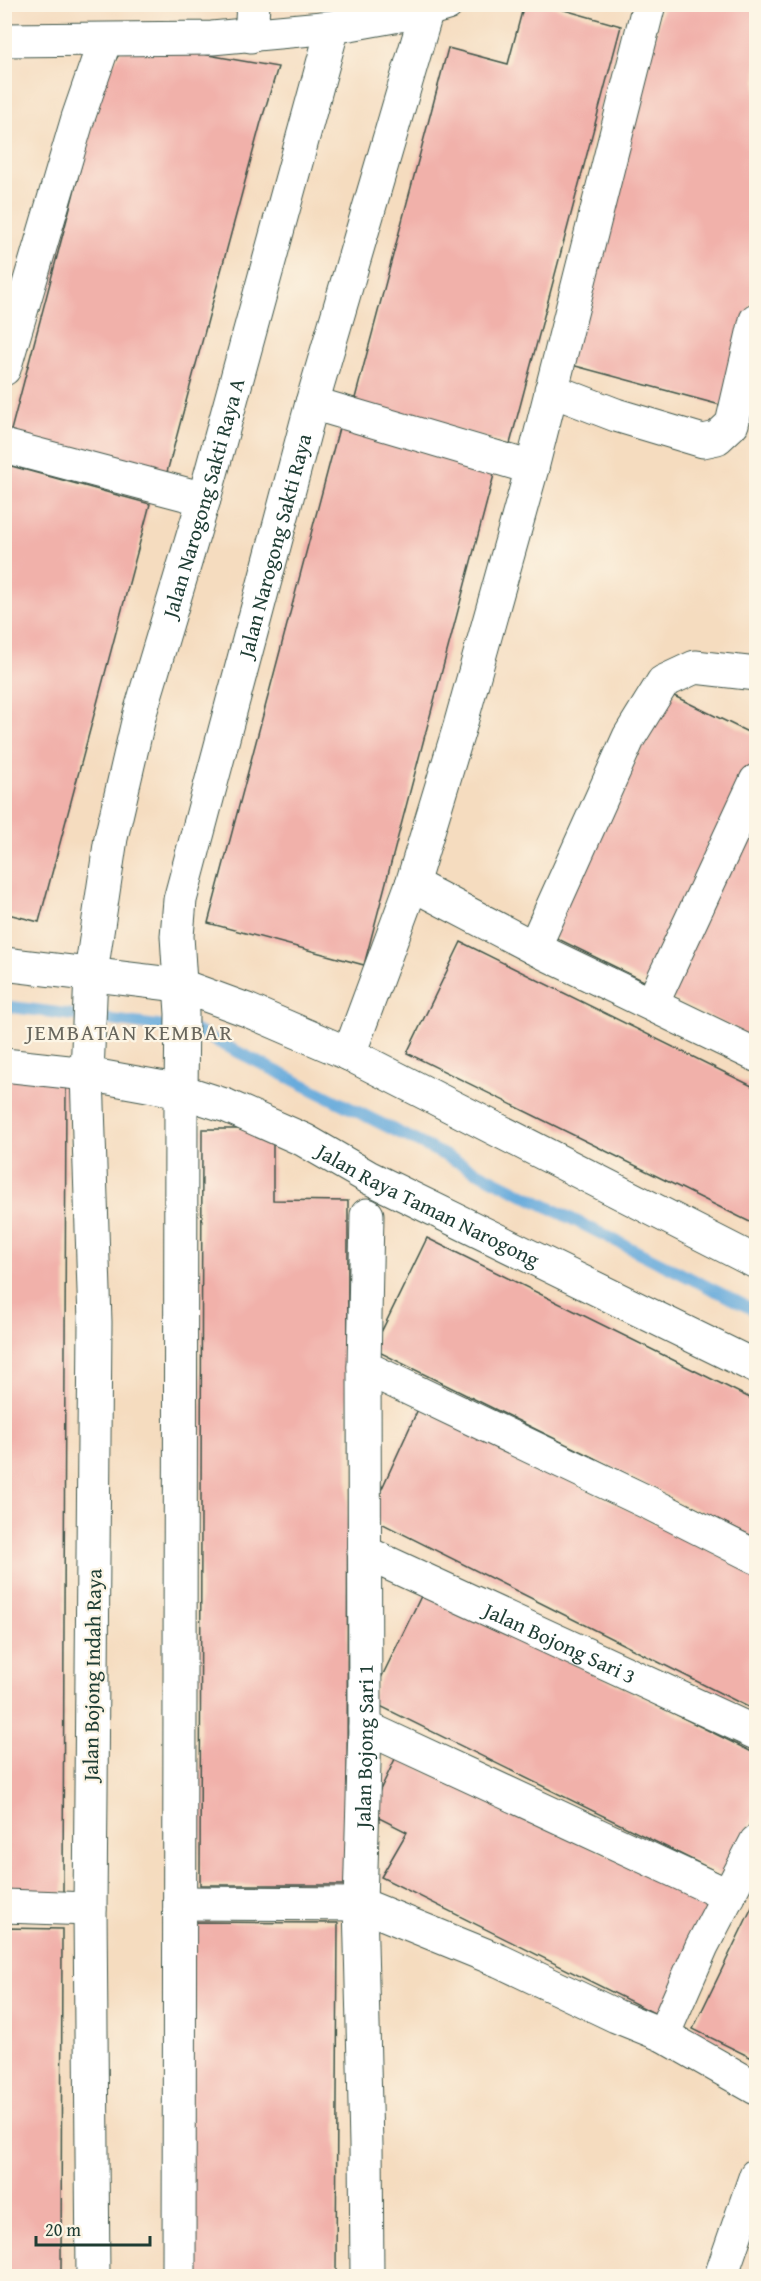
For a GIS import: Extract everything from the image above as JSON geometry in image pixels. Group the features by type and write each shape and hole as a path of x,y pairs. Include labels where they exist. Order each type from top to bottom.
{"street":[{"path":"349,1054 412,884 460,726 532,468 649,4"},
{"path":"4,40 105,40 252,20 333,27 437,8"},
{"name":"Jalan Narogong Sakti Raya","path":"179,2277 181,1077 177,936 180,900 312,403 437,8"},
{"name":"Jalan Narogong Sakti Raya A","path":"88,1062 90,985 111,838 138,724 204,499 333,27"},
{"path":"4,369 78,118 105,40"},
{"path":"551,390 616,415 703,441 717,438 732,424 756,320"},
{"path":"312,403 532,468"},
{"path":"4,446 204,499"},
{"path":"534,948 629,737 663,682 695,667 756,674"},
{"path":"652,1004 756,781"},
{"path":"412,884 534,948 756,1055"},
{"path":"4,964 90,985 180,999 349,1054 756,1262"},
{"name":"Jalan Raya Taman Narogong","path":"4,1065 88,1062 181,1077 227,1106 304,1140 368,1177 756,1367"},
{"name":"Jalan Bojong Indah Raya","path":"88,1062 95,1322 90,1909 93,2277"},
{"name":"Jalan Bojong Sari 1","path":"366,2277 366,2145 360,1904 365,1727 364,1367 367,1215"},
{"path":"364,1367 649,1503 756,1557"},
{"name":"Jalan Bojong Sari 3","path":"364,1552 756,1733"},
{"path":"365,1727 729,1896"},
{"path":"663,2035 702,1946 756,1842"},
{"path":"181,1903 360,1904 500,1961 616,2016 663,2035 756,2088"},
{"path":"4,1906 90,1909"},
{"path":"721,2277 756,2175"}],"building":[{"path":"524,4 543,4 621,26 510,444 354,402 448,48 508,64"},
{"path":"664,4 756,4 756,283 724,406 568,364"},
{"path":"179,50 278,67 261,122 166,476 10,434 104,79 121,51"},
{"path":"339,428 495,471 364,965 208,923"},
{"path":"4,464 150,504 39,922 4,913"},
{"path":"668,693 756,736 756,760 648,983 550,935"},
{"path":"756,800 756,1039 663,993"},
{"path":"461,942 756,1088 756,1225 407,1053"},
{"path":"4,1078 66,1078 63,1894 4,1893"},
{"path":"202,1129 273,1129 273,1200 348,1201 347,1885 200,1885"},
{"path":"427,1238 756,1401 756,1538 373,1349"},
{"path":"419,1407 756,1573 756,1711 369,1517"},
{"path":"424,1590 756,1754 756,1811 725,1876 370,1701"},
{"path":"396,1757 715,1905 662,2017 381,1877 407,1832 369,1813"},
{"path":"756,1899 756,2060 693,2029"},
{"path":"191,1922 338,1923 336,2276 190,2276"},
{"path":"4,1928 62,1929 61,2276 4,2276"}],"waterway":[{"path":"4,1006 196,1031 756,1311"}],"district":[{"name":"JEMBATAN KEMBAR","path":"130,1032"}]}
